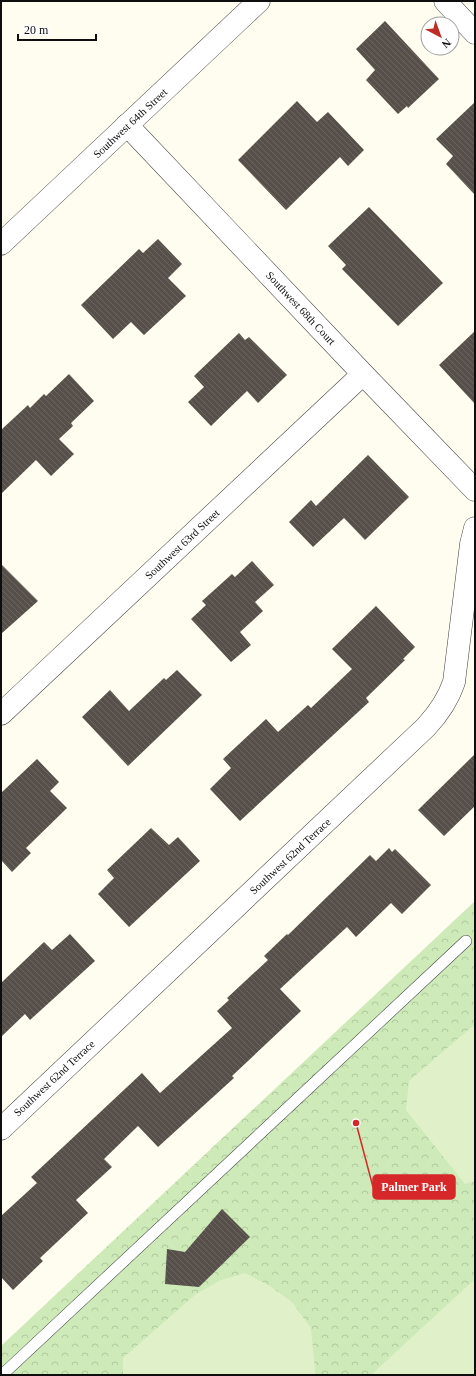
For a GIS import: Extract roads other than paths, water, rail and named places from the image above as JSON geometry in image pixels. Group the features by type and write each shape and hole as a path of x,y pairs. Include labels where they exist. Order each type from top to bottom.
{"street":[{"name":"Southwest 64th Street","path":"1,244 259,1"},
{"path":"445,1 475,33"},
{"name":"Southwest 68th Court","path":"127,125 475,490"},
{"name":"Southwest 63rd Street","path":"1,714 363,374"},
{"name":"Southwest 62nd Terrace","path":"1,1129 420,733 436,716 444,705 454,682 471,544 475,528"}],"lane":[{"path":"2,1375 466,941"}],"place":[{"name":"Palmer Park","path":"356,1123"}]}
